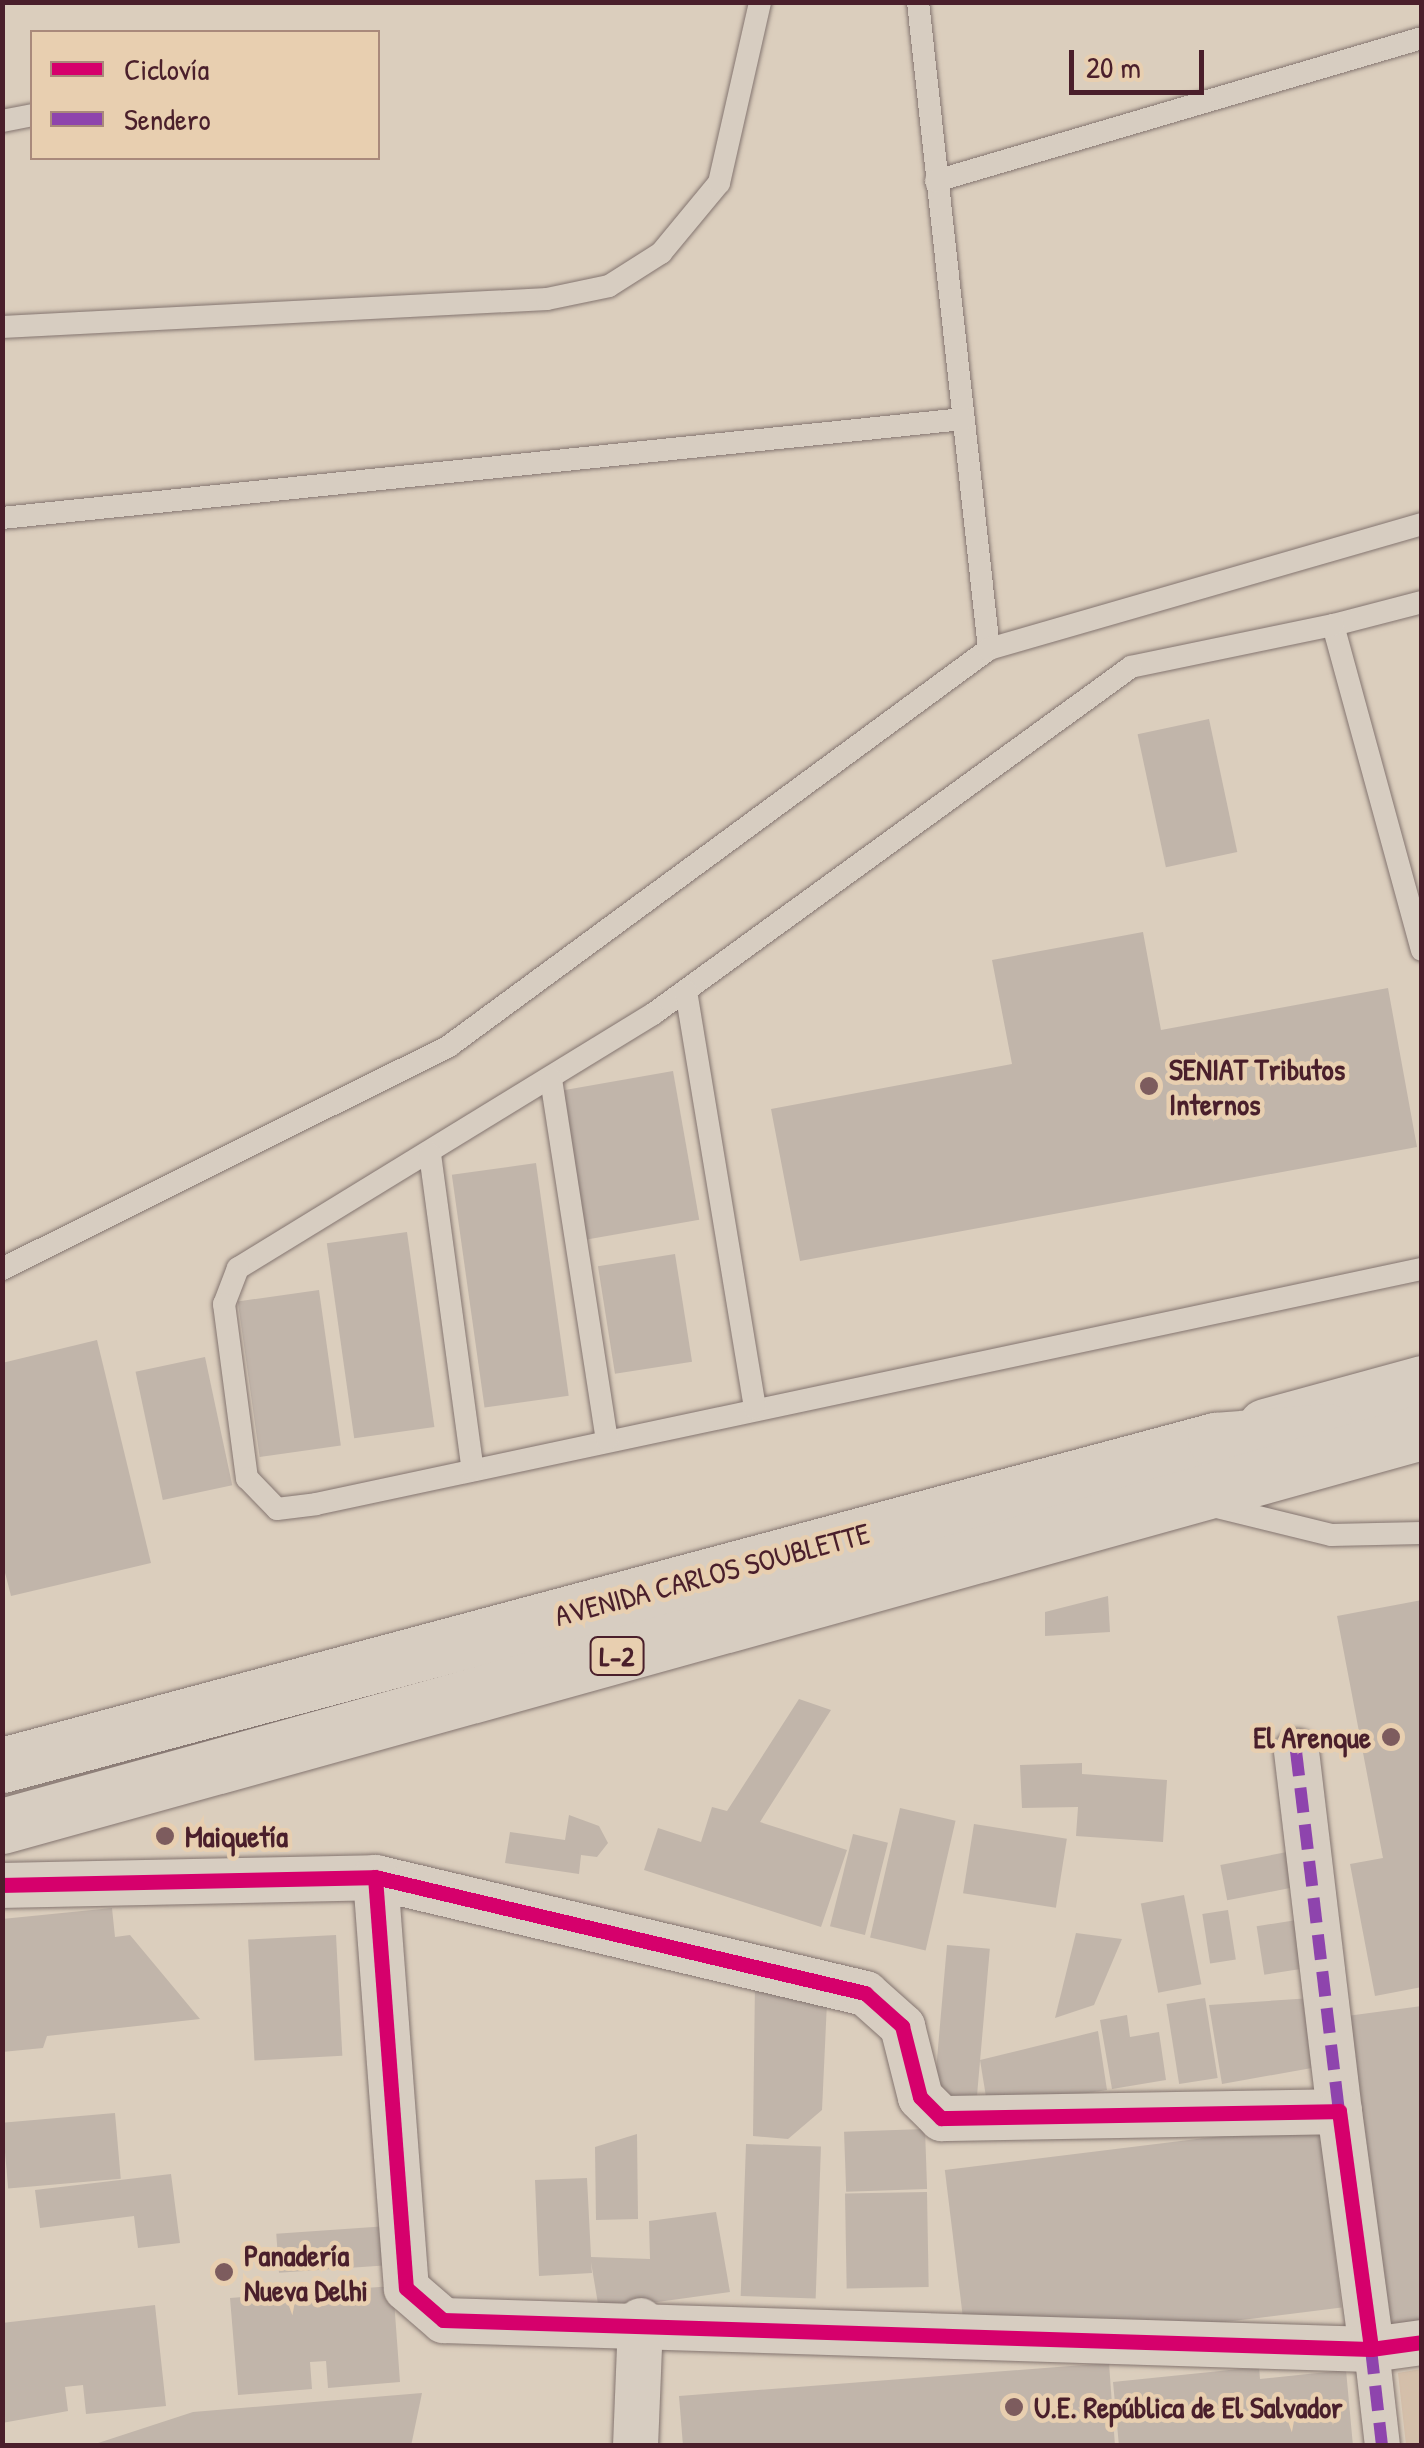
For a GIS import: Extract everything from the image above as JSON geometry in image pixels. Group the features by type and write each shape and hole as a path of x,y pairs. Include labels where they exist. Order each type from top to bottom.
{"main road":[{"name":"AVENIDA CARLOS SOUBLETTE","path":"2,1826 1209,1474 1422,1383"},
{"name":"L-2","path":"1209,1474 1317,1434 1422,1406"},
{"name":"L-2","path":"1209,1474 1422,1432"},
{"name":"AVENIDA CARLOS SOUBLETTE","path":"2,1765 1209,1474 1340,1480 1422,1458"}],"street":[{"path":"1296,1751 1382,2446"},
{"path":"2,1885 374,1877 864,1993 890,2006 920,2097 942,2118 1339,2111"},
{"path":"374,1877 406,2288 444,2320 640,2320 1371,2349 1422,2342"},
{"path":"635,2446 640,2320"}],"lane":[{"path":"2,327 548,299 609,286 661,253 719,183 760,2"},
{"path":"918,2 989,649"},
{"path":"936,180 1422,38"},
{"path":"2,121 30,115"},
{"path":"2,518 964,419"},
{"path":"2,1268 449,1046 989,649 1422,524"},
{"path":"1422,602 1131,667 686,990 226,1284 247,1478 277,1509 1422,1269"},
{"path":"1333,624 1422,950"},
{"path":"686,990 756,1408"},
{"path":"550,1079 606,1440"},
{"path":"430,1154 473,1470"},
{"path":"1209,1474 1331,1536 1422,1533"}],"shaded area":[{"path":"1421,2369 1421,2445 1406,2445 1398,2373"}],"building":[{"path":"1209,719 1237,852 1166,867 1138,734"},
{"name":"SENIAT Tributos Internos","path":"1143,932 1161,1030 1388,988 1417,1147 800,1261 771,1109 1012,1064 992,960"},
{"path":"673,1071 699,1220 587,1240 561,1091"},
{"path":"536,1163 569,1396 485,1408 452,1175"},
{"path":"407,1232 434,1427 354,1438 327,1243"},
{"path":"675,1254 692,1362 615,1374 598,1266"},
{"path":"319,1290 341,1445 260,1457 238,1301"},
{"path":"97,1340 151,1563 11,1596 2,1561 2,1363"},
{"path":"205,1357 232,1485 163,1500 136,1372"},
{"path":"1108,1596 1110,1632 1045,1636 1045,1612"},
{"name":"El Arenque","path":"1422,1600 1422,1987 1375,1996 1350,1864 1383,1858 1337,1616"},
{"path":"799,1699 831,1710 760,1822 847,1850 821,1927 644,1870 658,1828 701,1842 712,1807 727,1811"},
{"path":"1082,1763 1082,1774 1167,1780 1163,1842 1076,1836 1078,1807 1022,1808 1020,1765"},
{"path":"900,1808 956,1821 926,1950 870,1938"},
{"path":"569,1815 599,1826 608,1843 597,1857 581,1855 579,1874 505,1863 510,1832 565,1840"},
{"path":"974,1824 1067,1839 1056,1908 963,1893"},
{"path":"853,1834 888,1843 865,1935 830,1926"},
{"path":"1292,1851 1299,1886 1227,1900 1220,1865"},
{"path":"1184,1895 1201,1984 1158,1993 1141,1903"},
{"path":"112,1908 115,1937 130,1935 200,2019 47,2036 43,2048 2,2052 2,1919"},
{"path":"1228,1910 1236,1959 1210,1963 1202,1914"},
{"path":"1309,1918 1317,1966 1264,1975 1257,1926"},
{"path":"1076,1933 1122,1939 1094,2005 1055,2018"},
{"path":"336,1935 342,2056 254,2060 248,1940"},
{"path":"947,1945 990,1949 976,2103 933,2099"},
{"path":"755,1984 827,2002 822,2110 788,2139 753,2136"},
{"path":"1205,1998 1218,2078 1179,2084 1166,2004"},
{"path":"1312,1998 1323,2066 1222,2084 1209,2005"},
{"path":"1422,2006 1422,2326 1389,2331 1347,2016"},
{"path":"1127,2015 1130,2037 1159,2032 1166,2080 1112,2089 1100,2020"},
{"path":"1098,2031 1107,2090 988,2109 980,2060"},
{"path":"115,2113 121,2179 8,2189 2,2123"},
{"path":"1319,2124 1342,2308 967,2354 945,2170"},
{"path":"925,2129 927,2189 846,2192 844,2132"},
{"path":"637,2134 638,2219 596,2220 595,2147"},
{"path":"746,2144 821,2147 816,2299 741,2296"},
{"path":"171,2174 180,2243 138,2248 134,2216 40,2228 35,2190"},
{"path":"587,2178 591,2257 650,2259 649,2221 716,2212 730,2292 599,2310 591,2262 592,2273 539,2276 535,2180"},
{"path":"927,2192 929,2287 847,2288 845,2193"},
{"path":"388,2226 391,2265 279,2273 276,2234"},
{"path":"393,2286 400,2382 328,2388 326,2361 310,2362 312,2389 238,2395 230,2298"},
{"path":"155,2305 166,2406 86,2414 83,2385 65,2387 68,2411 2,2423 2,2323"},
{"path":"1109,2363 1115,2446 683,2446 679,2396"},
{"path":"1259,2367 1260,2379 1346,2370 1353,2446 1119,2446 1113,2382"},
{"path":"422,2393 411,2446 92,2445 193,2412"}],"marked path":[{"path":"1296,1751 1339,2111"},
{"path":"1371,2349 1382,2446"}],"cycle path":[{"path":"375,1877 865,1993 902,2026 920,2097 941,2118 1339,2111 1371,2349"},
{"path":"2,1885 375,1877 406,2288 443,2320 1371,2349 1422,2342"}],"place":[{"name":"SENIAT Tributos Internos","path":"1149,1086"},
{"name":"El Arenque","path":"1391,1737"},
{"name":"Maiquetía","path":"165,1836"},
{"name":"Panadería Nueva Delhi","path":"224,2272"},
{"name":"U.E. República de El Salvador","path":"1014,2407"}]}
